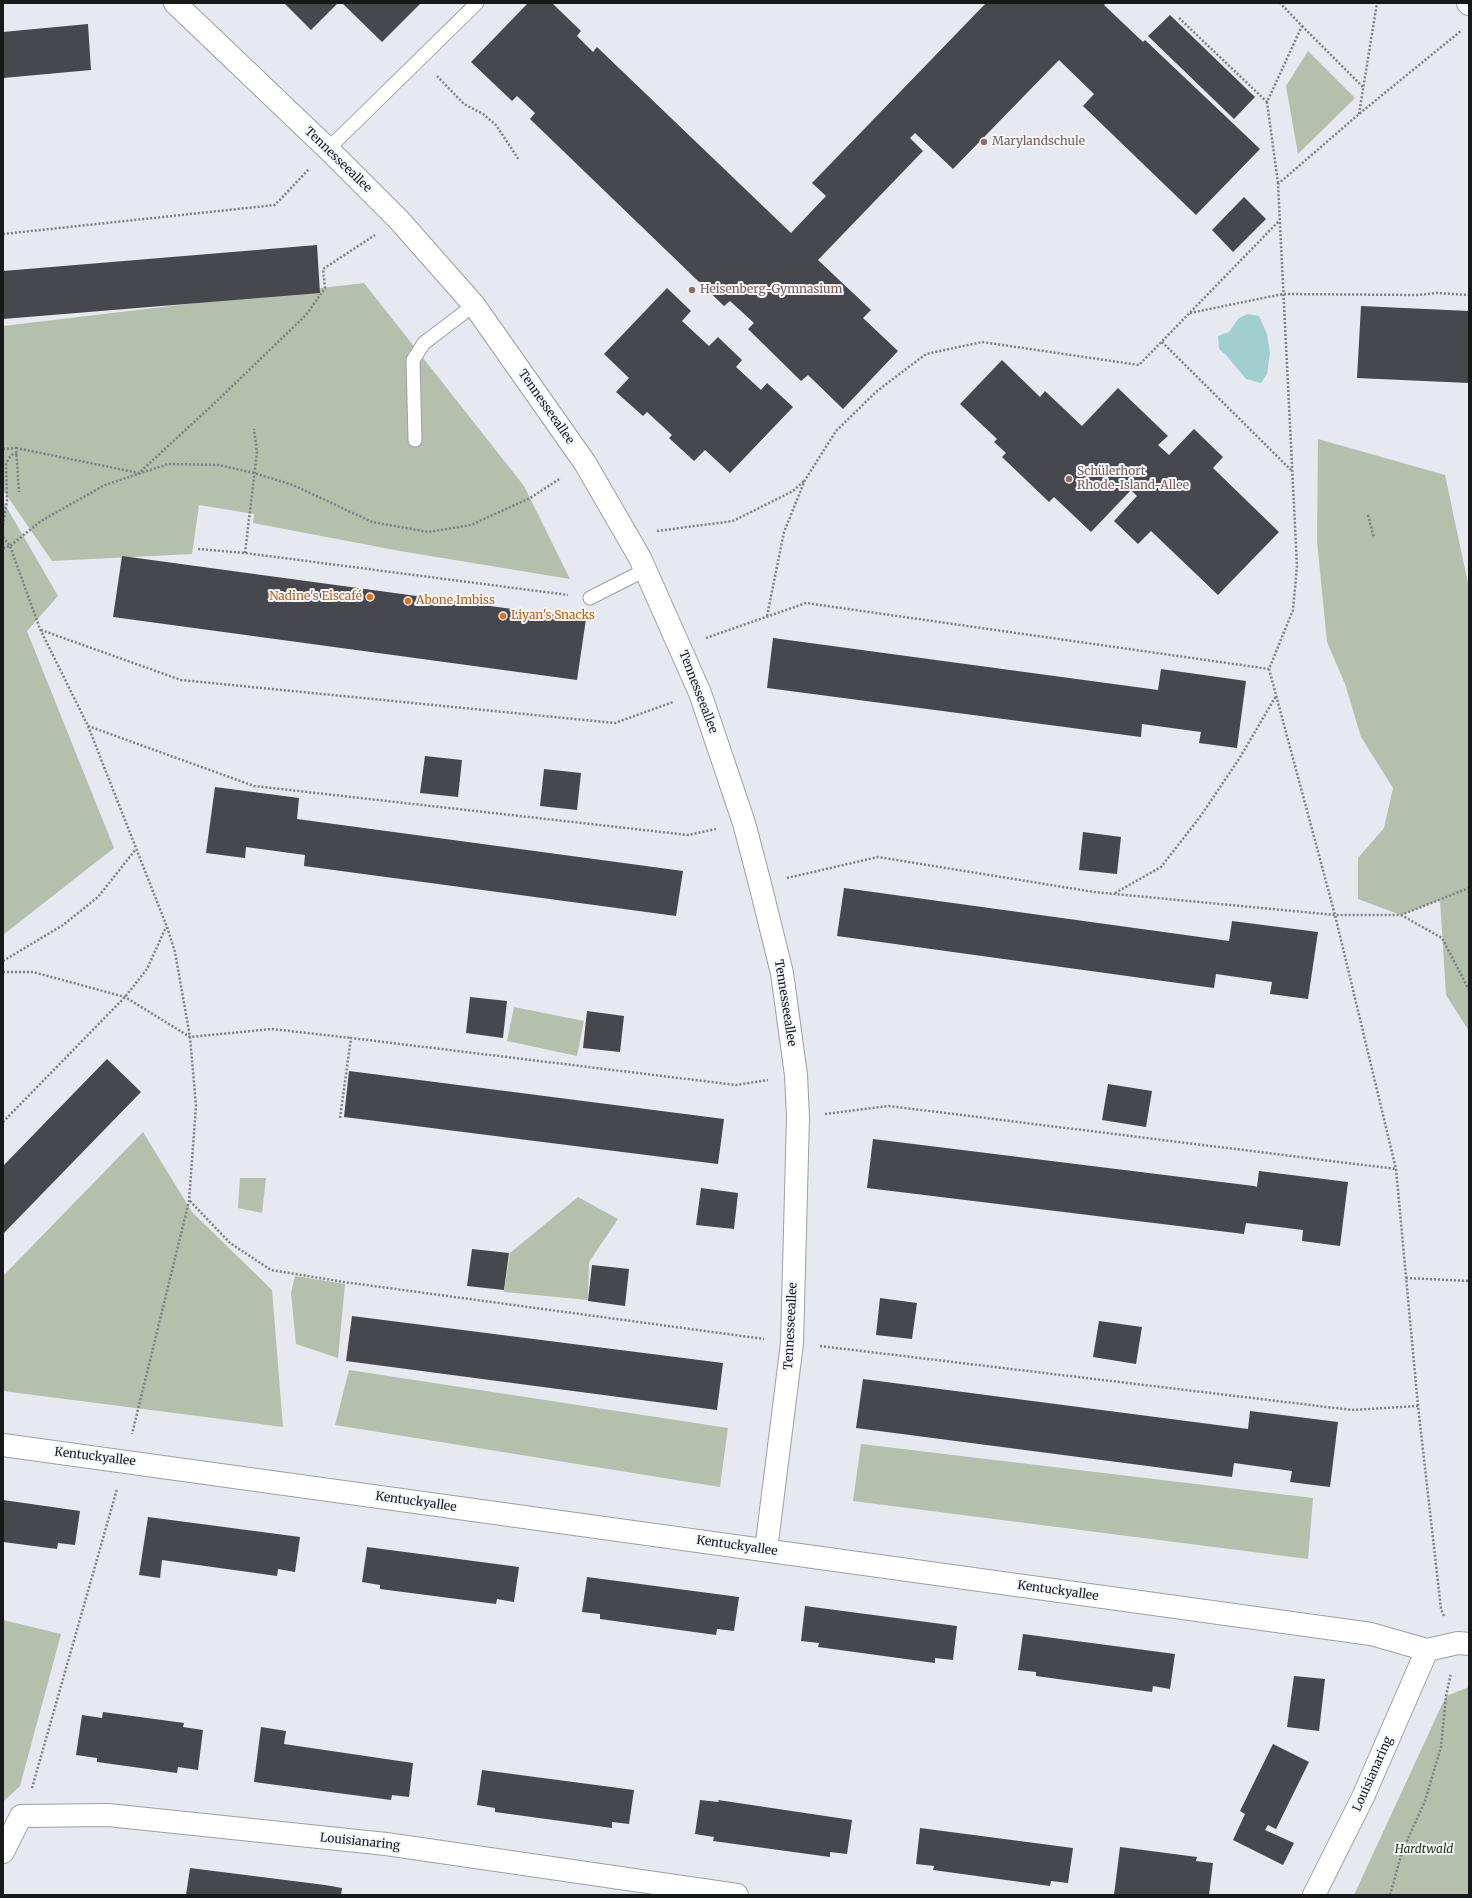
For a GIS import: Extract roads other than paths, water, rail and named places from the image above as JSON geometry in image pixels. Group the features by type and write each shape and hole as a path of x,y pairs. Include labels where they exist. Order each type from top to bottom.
{"street":[{"name":"Tennesseeallee","path":"175,3 328,149 398,220 474,305 585,463 645,570 681,647 700,693 744,823 760,884 782,973 796,1075 798,1117 792,1343 766,1550"},
{"name":"Kentuckyallee","path":"3,1445 1371,1634 1427,1650 1464,1644"},
{"name":"Louisianaring","path":"1314,1895 1363,1797 1427,1650"},
{"name":"Louisianaring","path":"3,1852 21,1816 108,1815 386,1844 737,1895"}],"lane":[{"path":"328,149 477,3"},
{"path":"415,440 413,360 424,343 474,305"},
{"path":"590,598 645,570"}],"water":[{"path":"1247,314 1259,316 1267,334 1270,353 1267,374 1261,383 1246,379 1219,349 1218,336 1229,332 1238,319"}],"place":[{"name":"Marylandschule","path":"984,142"},
{"name":"Heisenberg-Gymnasium","path":"692,290"},
{"name":"Schülerhort Rhode-Island-Allee","path":"1069,479"},
{"name":"Nadine's Eiscafé","path":"370,597"},
{"name":"Abone Imbiss","path":"408,601"},
{"name":"Liyan's Snacks","path":"503,616"}],"park label":[{"name":"Hardtwald","path":"1424,1850"}]}
